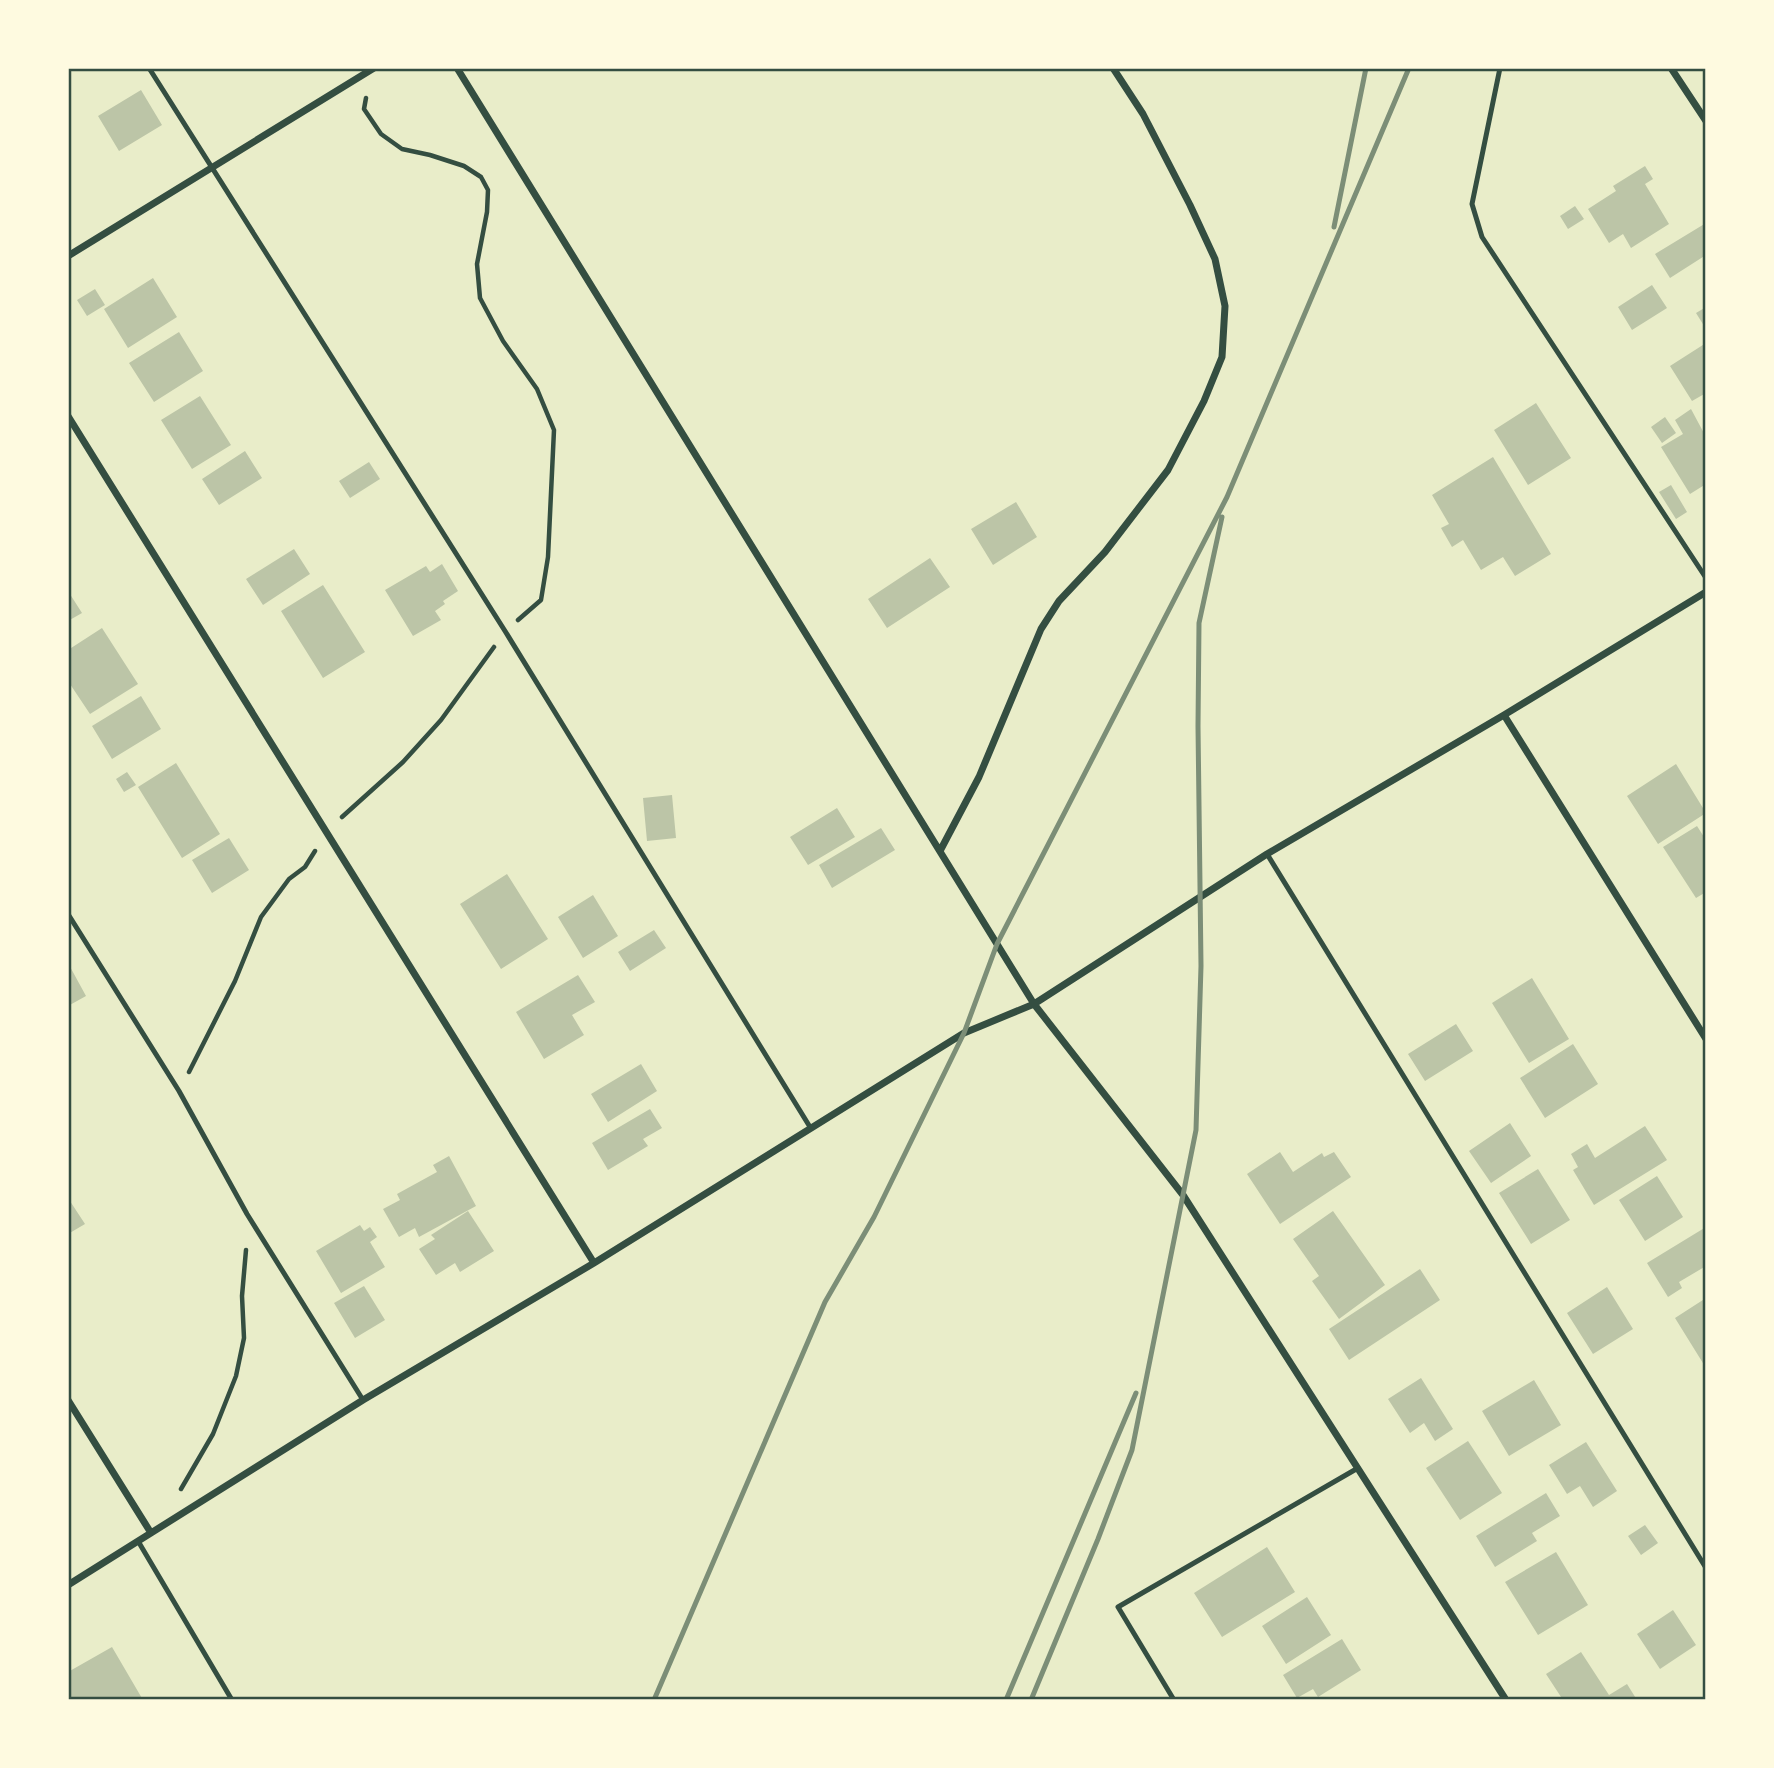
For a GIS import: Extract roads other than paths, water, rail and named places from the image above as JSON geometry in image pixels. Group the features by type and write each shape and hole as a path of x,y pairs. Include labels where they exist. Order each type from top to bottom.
{"street":[{"path":"457,68 1034,1004 1183,1195 1506,1700"},
{"path":"940,851 978,777 1041,629 1059,601 1105,552 1168,470 1204,401 1222,357 1225,306 1215,259 1143,114 1113,68"},
{"path":"1671,68 1706,121"},
{"path":"68,256 372,69"},
{"path":"68,416 594,1263"},
{"path":"68,1585 363,1400 594,1263 964,1032 1034,1004 1268,854 1706,592"},
{"path":"1504,715 1706,1039"},
{"path":"68,1400 151,1533"}],"lane":[{"path":"149,68 505,631 810,1127"},
{"path":"1500,68 1472,204 1482,237 1706,578"},
{"path":"1268,854 1706,1568"},
{"path":"68,914 179,1091 247,1214 363,1400"},
{"path":"1174,1700 1118,1607 1357,1468"},
{"path":"138,1541 232,1700"}],"railway":[{"path":"1334,227 1366,68"},
{"path":"654,1700 825,1302 874,1217 964,1033 997,944 1227,497 1409,68"},
{"path":"1031,1700 1132,1450 1196,1130 1201,966 1199,623 1222,517"},
{"path":"1006,1700 1136,1393"}]}
